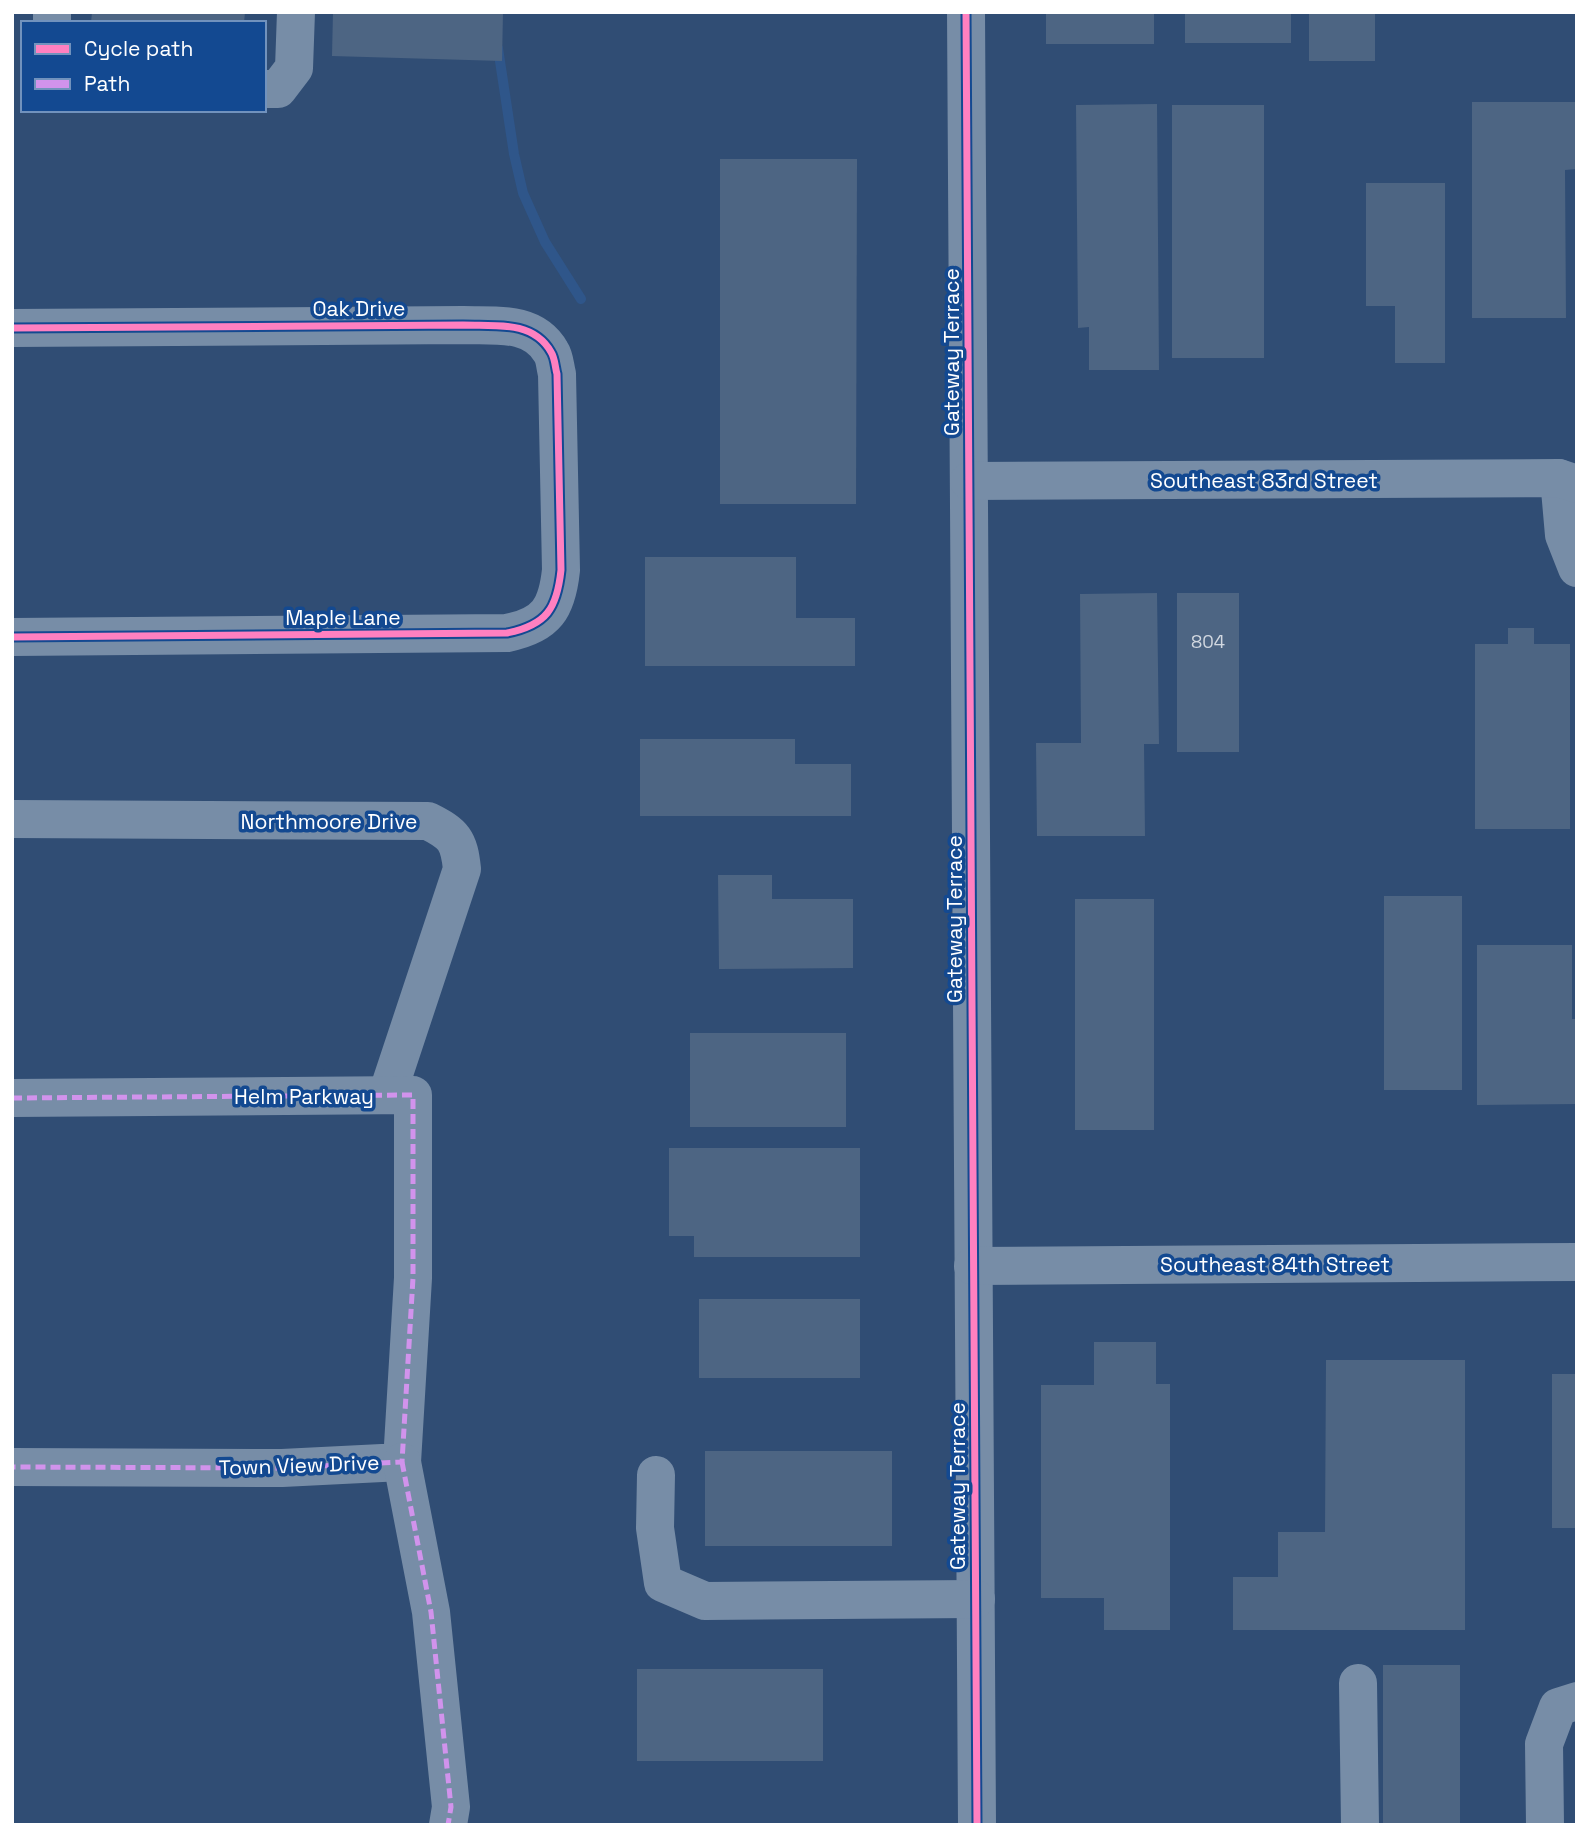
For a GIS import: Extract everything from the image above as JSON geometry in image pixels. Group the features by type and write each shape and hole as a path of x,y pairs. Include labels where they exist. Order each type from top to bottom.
{"street":[{"path":"266,89 278,89 294,68 296,12"},
{"name":"Gateway Terrace","path":"967,12 977,1825"},
{"name":"Oak Drive","path":"12,328 463,325 525,329 541,338 552,353 557,374 559,496"},
{"name":"Southeast 83rd Street","path":"969,481 1568,481"},
{"path":"1568,481 1564,535 1577,568"},
{"name":"Maple Lane","path":"12,637 507,633 523,630 551,611 559,590 559,496"},
{"name":"Northmoore Drive","path":"12,819 428,821 447,831 460,849 462,869 387,1095"},
{"name":"Helm Parkway","path":"12,1098 413,1095 413,1278"},
{"name":"Southeast 84th Street","path":"973,1266 1577,1262"},
{"name":"Town View Drive","path":"12,1467 282,1468 402,1462 413,1278"},
{"path":"402,1462 431,1612 451,1807 448,1825"},
{"path":"656,1475 655,1528 663,1583 705,1601 976,1599"},
{"path":"1359,1683 1360,1825"},
{"path":"1545,1825 1544,1744 1558,1707 1577,1701"}],"building":[{"path":"92,12 245,12 244,21 91,21"},
{"path":"333,12 503,12 502,61 332,56"},
{"path":"1046,12 1154,12 1154,44 1046,44"},
{"path":"1185,12 1291,12 1291,43 1185,43"},
{"path":"1309,12 1375,12 1375,61 1309,61"},
{"path":"1472,102 1577,102 1577,169 1565,170 1566,318 1472,318"},
{"path":"1157,104 1159,370 1089,370 1089,327 1078,328 1076,105"},
{"path":"1172,105 1264,105 1264,358 1172,358"},
{"path":"720,159 857,159 856,504 720,504"},
{"path":"1366,183 1445,183 1445,363 1395,363 1395,306 1366,306"},
{"path":"645,557 796,557 796,618 855,618 855,666 645,666"},
{"path":"1157,593 1159,744 1144,744 1145,836 1037,836 1036,743 1081,743 1080,594"},
{"path":"1177,593 1239,593 1239,752 1177,752"},
{"path":"1508,628 1534,628 1534,644 1570,644 1570,829 1475,829 1475,644 1508,644"},
{"path":"640,739 795,739 795,764 851,764 851,816 640,816"},
{"path":"718,875 772,875 772,899 853,899 853,968 719,969"},
{"path":"1384,896 1462,896 1462,1090 1384,1090"},
{"path":"1075,899 1154,899 1154,1130 1075,1130"},
{"path":"1477,945 1572,945 1572,1019 1577,1019 1577,1104 1477,1105"},
{"path":"690,1033 846,1033 846,1127 690,1127"},
{"path":"669,1148 860,1148 860,1257 694,1257 694,1236 669,1236"},
{"path":"699,1299 860,1299 860,1378 699,1378"},
{"path":"1094,1342 1156,1342 1156,1384 1170,1384 1170,1630 1104,1630 1104,1598 1041,1598 1041,1385 1094,1385"},
{"path":"1326,1360 1465,1360 1465,1630 1233,1630 1233,1577 1278,1577 1278,1532 1325,1532"},
{"path":"1552,1374 1577,1374 1577,1528 1552,1528"},
{"path":"705,1451 892,1451 892,1546 705,1546"},
{"path":"1383,1665 1460,1665 1460,1825 1383,1825"},
{"path":"637,1669 823,1669 823,1761 637,1761"}],"waterway":[{"path":"498,48 514,154 523,193 545,242 581,299"}],"marked path":[{"path":"12,1098 413,1095 413,1278 402,1462 282,1468 12,1467"},
{"path":"402,1462 431,1612 451,1807 448,1825"}],"cycle path":[{"path":"966,12 977,1825"},
{"path":"12,328 463,325 512,327 534,334 552,354 557,374 561,570 553,605 548,613 532,625 507,633 12,637"}]}
